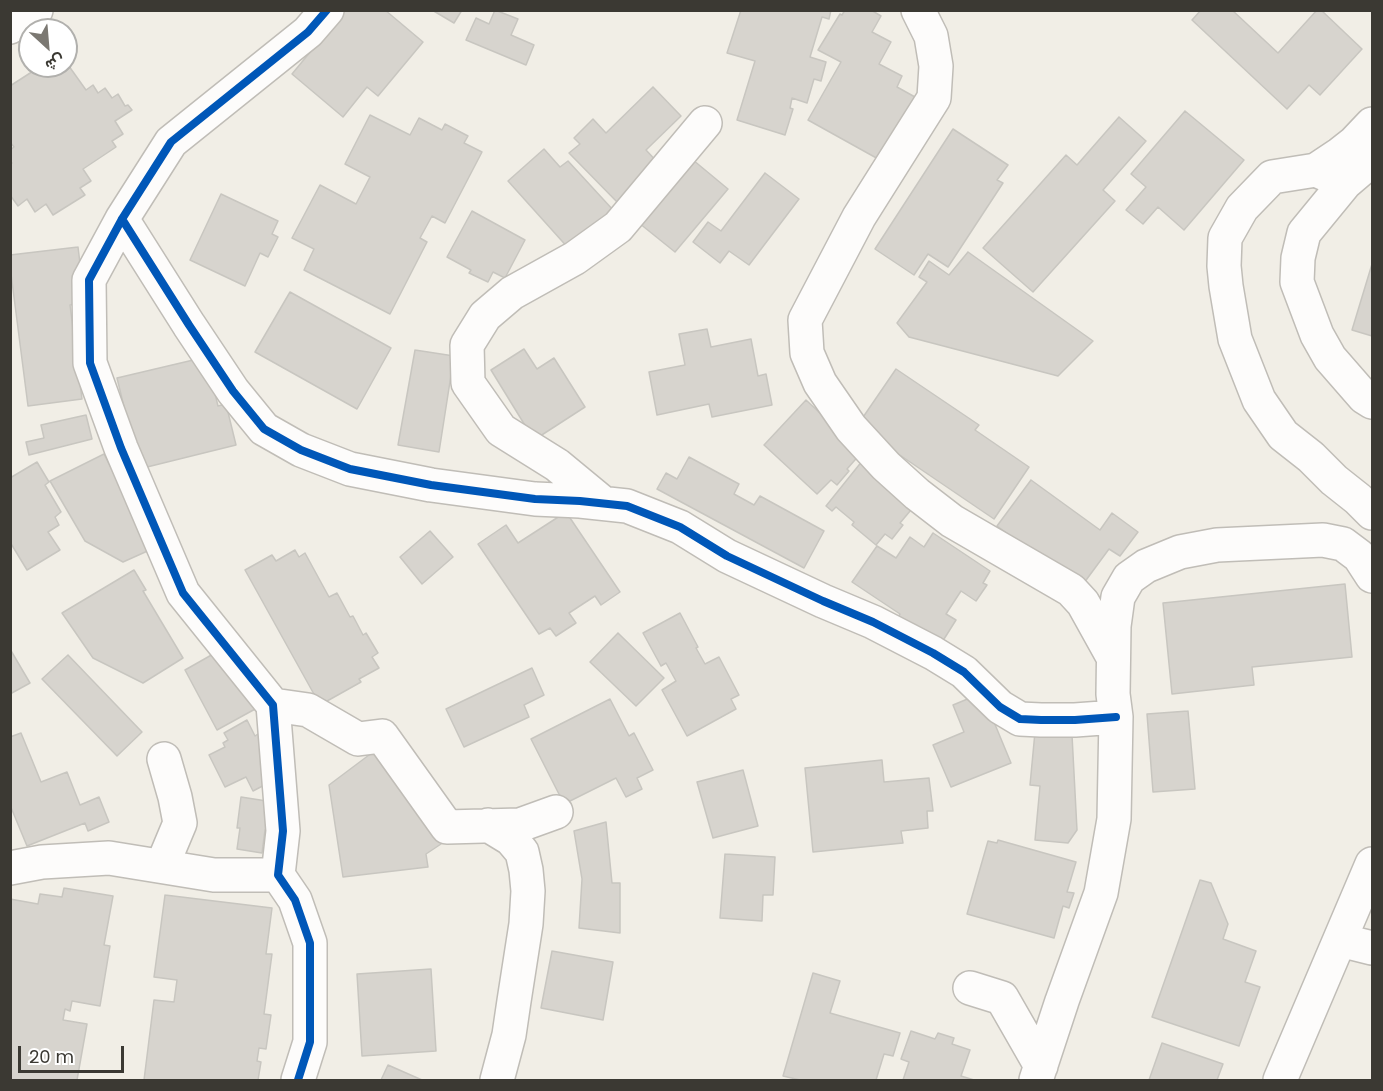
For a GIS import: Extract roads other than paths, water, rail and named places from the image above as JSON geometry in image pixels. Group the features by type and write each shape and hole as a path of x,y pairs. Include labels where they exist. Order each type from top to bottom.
{"street":[{"path":"10,27 36,10"},
{"path":"298,1080 310,1042 309,943 295,900 278,875 283,831 273,705 183,593 121,448 90,363 89,280 122,219 171,142 308,32 327,10"},
{"path":"918,10 931,36 936,66 934,98 859,217 805,320 807,353 820,383 851,428 886,466 917,494 952,520 1071,590 1083,603 1113,657"},
{"path":"603,503 557,465 501,430 468,383 467,345 485,316 512,293 575,258 618,227 705,123"},
{"path":"1372,124 1354,143 1316,170 1272,177 1242,208 1225,238 1224,266 1235,339 1259,400 1283,435 1359,499 1372,513"},
{"path":"1372,160 1345,183 1304,233 1298,258 1297,282 1317,334 1330,358 1364,397 1372,402"},
{"path":"1316,170 1345,183"},
{"path":"122,219 233,392 264,429 301,450 350,470 431,485 535,499 627,506 680,527 728,556 873,622 933,653 964,672 1000,707 1020,719 1064,720 1116,717"},
{"path":"1038,1073 1101,893 1114,819 1116,717 1113,694 1114,626 1118,597 1129,578 1146,566 1179,552 1217,545 1323,540 1343,544 1359,556 1372,576"},
{"path":"273,705 308,710 358,739 382,736 447,827 520,825 556,813"},
{"path":"162,866 180,823 164,759"},
{"path":"488,825 511,839 522,852 528,891 526,924 513,1012 498,1080"},
{"path":"10,868 42,862 109,858 214,875 278,875"},
{"path":"1280,1080 1372,864"},
{"path":"1340,940 1372,948"},
{"path":"970,988 1002,998 1038,1073"}]}
